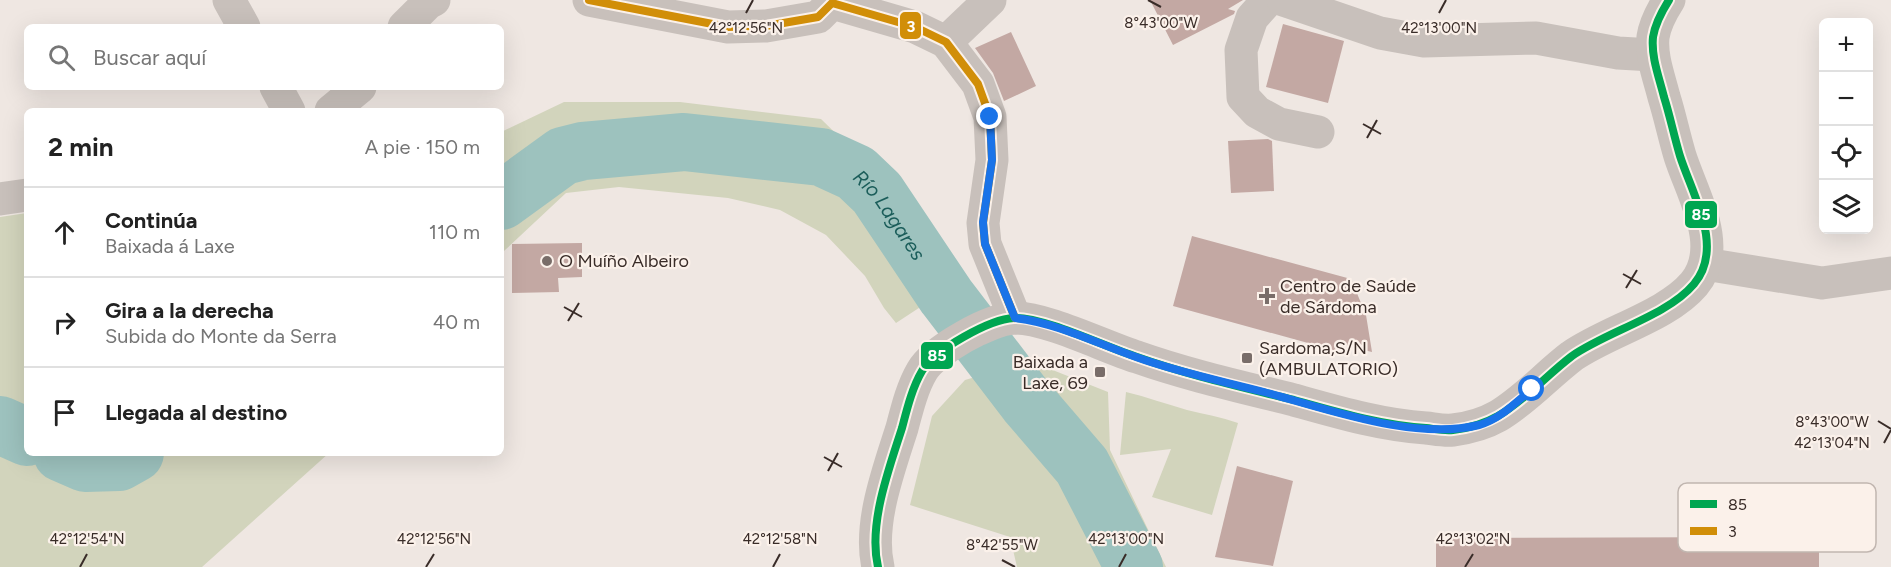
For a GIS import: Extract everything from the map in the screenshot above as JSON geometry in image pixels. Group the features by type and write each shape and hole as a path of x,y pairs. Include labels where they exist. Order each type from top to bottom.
{"street":[{"path":"230,0 242,24"},
{"path":"407,24 434,0"},
{"path":"589,0 728,27 766,26 818,17 828,2 915,27 946,42 978,84 990,117 992,160 983,222 985,244 1007,320"},
{"path":"946,42 990,0"},
{"path":"1268,0 1252,18 1241,50 1243,97 1257,112 1279,124 1318,132"},
{"path":"1283,0 1380,33 1424,40 1536,38 1618,53 1653,54"},
{"path":"878,567 875,535 878,516 915,383 924,367 976,329 1007,320 1038,321 1139,358 1375,421 1414,428 1450,430 1482,424 1502,414 1574,355 1606,336 1656,312 1685,294 1697,281 1705,264 1707,243 1703,218 1680,156 1653,54 1653,34 1669,0"},
{"path":"278,90 287,108"},
{"path":"335,108 356,90"},
{"path":"0,199 24,195"},
{"path":"1705,264 1822,283 1891,273"}],"green space":[{"path":"564,102 680,102 821,119 903,199 960,281 896,323 865,276 826,235 780,210 728,198 619,187 566,193 504,251 504,131"},
{"path":"24,213 24,456 326,456 202,567 0,567 0,217"},
{"path":"1030,361 1108,392 1110,450 1166,567 1017,567 1010,537 910,505 932,416 965,380"},
{"path":"1126,392 1238,423 1212,515 1152,497 1171,449 1120,455"}],"building":[{"path":"1150,0 1243,0 1228,9 1235,11 1234,14 1173,45"},
{"path":"1283,24 1344,41 1328,103 1266,87"},
{"path":"1011,32 1036,86 1004,101 993,73 975,48"},
{"path":"1268,139 1272,141 1274,191 1231,193 1228,141"},
{"name":"Centro de Saúde de Sárdoma","path":"1192,236 1351,279 1366,315 1372,352 1339,344 1337,351 1173,306"},
{"name":"O Muíño Albeiro","path":"582,243 582,277 558,278 559,292 512,293 512,244"},
{"path":"1237,466 1293,481 1273,566 1215,557"},
{"path":"1678,537 1678,552 1819,552 1819,567 1436,567 1436,538"}],"waterway":[{"name":"Río Lagares","path":"504,199 563,156 583,151 684,142 821,157 856,173 877,193 946,296 1027,402 1082,466 1134,567"},
{"name":"Río Lagares","path":"0,425 24,436"},
{"name":"Río Lagares","path":"69,456 85,463 119,462 130,456"}],"transit line":[{"name":"3","path":"589,0 728,27 766,26 818,17 832,3 915,27 946,42 978,84 990,117 992,160 983,223 985,244 1015,318"},
{"name":"85","path":"878,567 876,533 881,497 918,378 928,363 950,345 991,324 1014,318 1042,322 1156,363 1215,380 1376,421 1450,430 1476,425 1498,416 1517,403 1572,356 1669,305 1694,284 1703,269 1707,254 1703,220 1680,156 1653,52 1655,27 1669,0"}],"place":[{"name":"O Muíño Albeiro","path":"547,261"},
{"name":"Centro de Saúde de Sárdoma","path":"1267,296"},
{"name":"Sardoma,S/N (AMBULATORIO)","path":"1247,358"},
{"name":"Baixada a Laxe, 69","path":"1100,372"}],"route":[{"path":"990,117 992,160 983,222 985,244 1015,318 1038,321 1139,358 1243,387 1375,421 1414,428 1450,430 1482,424 1502,414 1532,389"}]}
